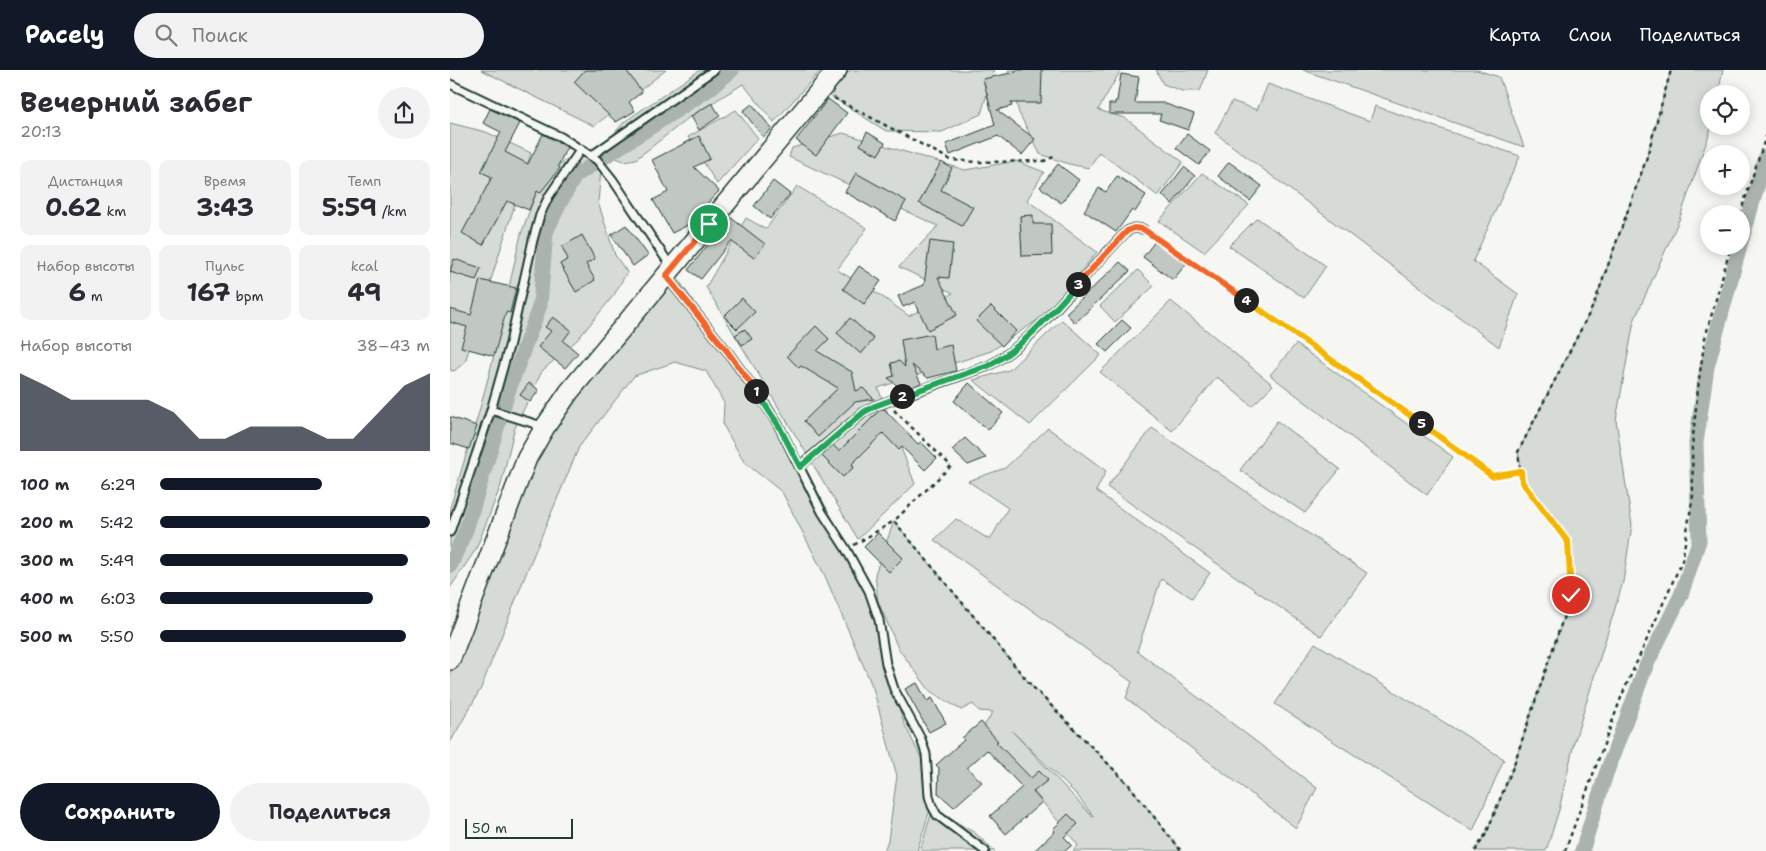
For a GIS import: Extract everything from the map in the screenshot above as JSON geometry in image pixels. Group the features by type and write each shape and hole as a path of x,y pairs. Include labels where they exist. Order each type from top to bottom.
{"street":[{"path":"450,660 517,482 527,458 545,427 569,392 837,70"}],"lane":[{"path":"594,158 714,70"},
{"path":"450,84 561,137 594,158 613,180 669,272 763,401 779,426 822,512 846,549 869,591 879,620 886,664 894,689 926,754 929,796 932,806 937,815 985,851"},
{"path":"450,532 491,410 510,343 540,215 549,196 581,150"},
{"path":"800,467 864,412 886,402 988,366 1012,351 1044,321 1127,231 1134,228 1143,229"},
{"path":"491,410 545,427"}],"path":[{"path":"1475,851 1486,834 1513,768 1571,595 1568,542 1522,482 1518,452 1594,304 1646,160 1671,70"},
{"path":"819,90 951,160 978,162 1044,161 1056,156"},
{"path":"1743,205 1766,136"},
{"path":"1143,229 1441,437 1492,476 1521,471"},
{"path":"1564,851 1622,695 1682,561 1693,495 1692,446 1698,379 1705,338 1728,255"},
{"path":"846,549 894,521 951,466 886,402"},
{"path":"894,521 1031,685 1128,785 1181,851"}],"shaded area":[{"path":"481,70 666,70 594,126"},
{"path":"700,70 821,70 774,122 743,84 691,116 636,159 624,161 612,155 609,146 613,135 624,122"},
{"path":"850,70 994,70 981,114 942,132 886,131 832,97 834,86"},
{"path":"1008,70 1121,70 1098,110 1125,118 1183,162 1158,196 1099,152 1089,168 1069,164 1040,154 1019,113"},
{"path":"1156,70 1208,70 1200,91 1182,91 1163,84"},
{"path":"1303,70 1477,70 1499,77 1524,147"},
{"path":"1671,70 1723,70 1720,85 1700,85 1700,135 1709,135 1705,145 1700,145 1700,160 1679,220 1634,321 1616,420 1632,525 1623,582 1574,743 1559,810 1546,851 1475,851 1486,834 1513,767 1571,595 1568,542 1522,482 1518,452 1594,304 1646,160"},
{"path":"1268,84 1370,121 1375,106 1520,156 1473,261 1518,294 1499,347 1215,133 1232,101 1257,110"},
{"path":"736,110 758,138 717,184 688,137"},
{"path":"450,123 486,132 531,153 465,362 454,371 450,370"},
{"path":"843,133 965,170 1016,161 1044,172 1027,200 1097,252 1045,315 991,351 878,388 915,484 858,539 706,287 746,218 766,229 797,186 867,228 837,270 880,295 909,316 953,293 899,267 938,226 789,157 792,148"},
{"path":"586,153 595,155 601,170 598,202 615,255 627,272 614,295 578,339 542,371 514,430 501,485 476,549 450,588 450,508 491,367 521,234 536,193 556,166 572,156"},
{"path":"1202,173 1249,205 1204,252 1159,221"},
{"path":"1257,218 1326,266 1304,298 1229,246"},
{"path":"669,266 792,445 865,578 885,662 904,723 924,764 932,803 917,851 884,851 888,840 897,776 873,688 825,576 782,492 744,462 723,425 724,403 706,371 675,362 634,376 579,447 481,688 450,743 450,650 510,490"},
{"path":"1138,270 1154,286 1115,322 1100,306"},
{"path":"1171,301 1273,385 1252,406 1217,377 1172,431 1100,372"},
{"path":"1062,320 1101,355 1030,425 973,380 1009,370"},
{"path":"1296,344 1453,457 1427,495 1270,375"},
{"path":"1277,421 1340,469 1305,513 1240,470"},
{"path":"1048,428 1106,471 1096,491 1210,573 1192,598 1161,579 1137,651 1317,788 1296,828 1126,698 1132,682 934,540 956,519 990,540 1008,508 968,481 1005,468"},
{"path":"1152,428 1367,573 1321,636 1107,487"},
{"path":"894,521 1031,685 1129,785 1181,851 1073,851 1078,845 982,729 993,712 979,711 973,704 961,710 930,691 898,648 878,601 875,574","holes":["1012,731 1077,795 1094,817"]},
{"path":"1315,643 1504,759 1473,831 1275,704"},
{"path":"933,808 975,833 995,851 920,851"}],"building":[{"path":"585,70 626,70 642,92 629,102 635,111 616,122 574,82"},
{"path":"1016,70 1042,70 1041,103 1011,103 1012,106 997,110 1035,139 1022,155 998,136 950,155 946,144 995,125 983,79 1016,72"},
{"path":"1121,74 1139,77 1135,103 1163,103 1194,114 1188,130 1159,120 1161,114 1109,114 1109,104 1115,104 1115,101 1117,101"},
{"path":"828,99 847,113 816,155 796,140"},
{"path":"712,103 720,116 699,130 691,116"},
{"path":"752,104 772,129 763,137 743,111"},
{"path":"490,109 520,123 505,152 528,164 543,134 567,147 558,166 560,168 540,193 537,191 529,210 507,201 483,245 462,233 492,177 481,172 501,132 483,123"},
{"path":"867,132 885,143 878,155 860,145"},
{"path":"1187,134 1210,151 1199,165 1176,148"},
{"path":"699,136 710,159 694,167 719,191 686,226 672,233 653,200 668,192 652,160"},
{"path":"941,162 952,168 941,190 973,207 962,226 919,203"},
{"path":"1229,162 1262,186 1250,201 1218,176"},
{"path":"1058,164 1079,180 1061,203 1040,187"},
{"path":"1184,167 1195,176 1172,204 1162,195"},
{"path":"856,173 906,201 895,221 845,192"},
{"path":"1117,176 1146,195 1135,212 1132,210 1116,232 1084,211 1099,188 1106,192"},
{"path":"773,181 790,194 770,219 754,206"},
{"path":"1033,215 1033,224 1051,224 1052,255 1022,256 1020,216"},
{"path":"730,217 765,244 754,258 731,241 701,279 688,270"},
{"path":"626,225 648,255 633,266 611,235"},
{"path":"582,235 595,259 586,264 595,280 576,292 560,264 568,259 562,247"},
{"path":"1156,240 1186,264 1173,280 1143,257"},
{"path":"930,241 953,244 949,278 938,277 957,315 928,330 915,302 903,307 898,296 924,285"},
{"path":"454,259 481,268 476,280 450,272"},
{"path":"1120,262 1130,271 1075,323 1066,313"},
{"path":"859,266 881,281 864,304 843,289"},
{"path":"480,280 516,288 510,313 506,312 494,356 461,347 467,327 450,322 450,309 471,315"},
{"path":"742,298 755,312 737,329 724,316"},
{"path":"991,306 1016,331 1002,346 976,321"},
{"path":"553,317 571,330 563,341 578,353 565,368 538,347 551,331 545,327"},
{"path":"850,318 874,339 861,354 837,333"},
{"path":"1122,320 1131,328 1107,352 1098,344"},
{"path":"816,326 829,339 817,351 852,372 856,391 863,388 874,399 855,402 818,437 804,421 838,388 801,366 799,368 787,356"},
{"path":"745,329 752,339 742,345 735,335"},
{"path":"932,334 934,349 951,345 956,371 928,378 912,365 921,383 910,388 909,385 899,387 888,378 894,376 891,363 899,361 905,367 901,340"},
{"path":"529,383 539,390 530,402 520,395"},
{"path":"969,383 1003,413 988,430 954,401"},
{"path":"881,409 884,409 918,444 921,442 937,458 925,470 902,447 899,450 883,433 852,464 854,467 843,477 822,456 833,445 839,451"},
{"path":"450,417 477,426 469,449 450,443"},
{"path":"965,438 986,458 968,465 952,450"},
{"path":"878,533 903,558 889,572 864,547"},
{"path":"917,683 927,701 932,698 946,723 929,732 905,689"},
{"path":"981,722 998,741 996,742 1031,778 1039,771 1048,780 1033,792 1042,802 1006,834 990,816 1022,787 987,750 967,768 982,782 954,807 938,793 939,768 936,765 964,740 962,738"},
{"path":"1068,814 1078,824 1064,837 1072,845 1065,851 1034,851 1055,831 1053,829"}],"waterway":[{"path":"450,566 466,530 508,392 540,305 546,232 575,176 708,90 732,70"},
{"path":"1750,212 1766,156"},
{"path":"1582,851 1606,774 1646,666 1681,595 1699,541 1696,443 1707,367 1738,255"}],"route":[{"path":"709,224 666,276 727,351 763,401 779,426 800,467 864,412 875,406 988,366 1012,351 1044,321 1127,231 1134,228 1143,229 1441,437 1492,476 1521,471 1522,482 1568,542 1571,595"}]}
